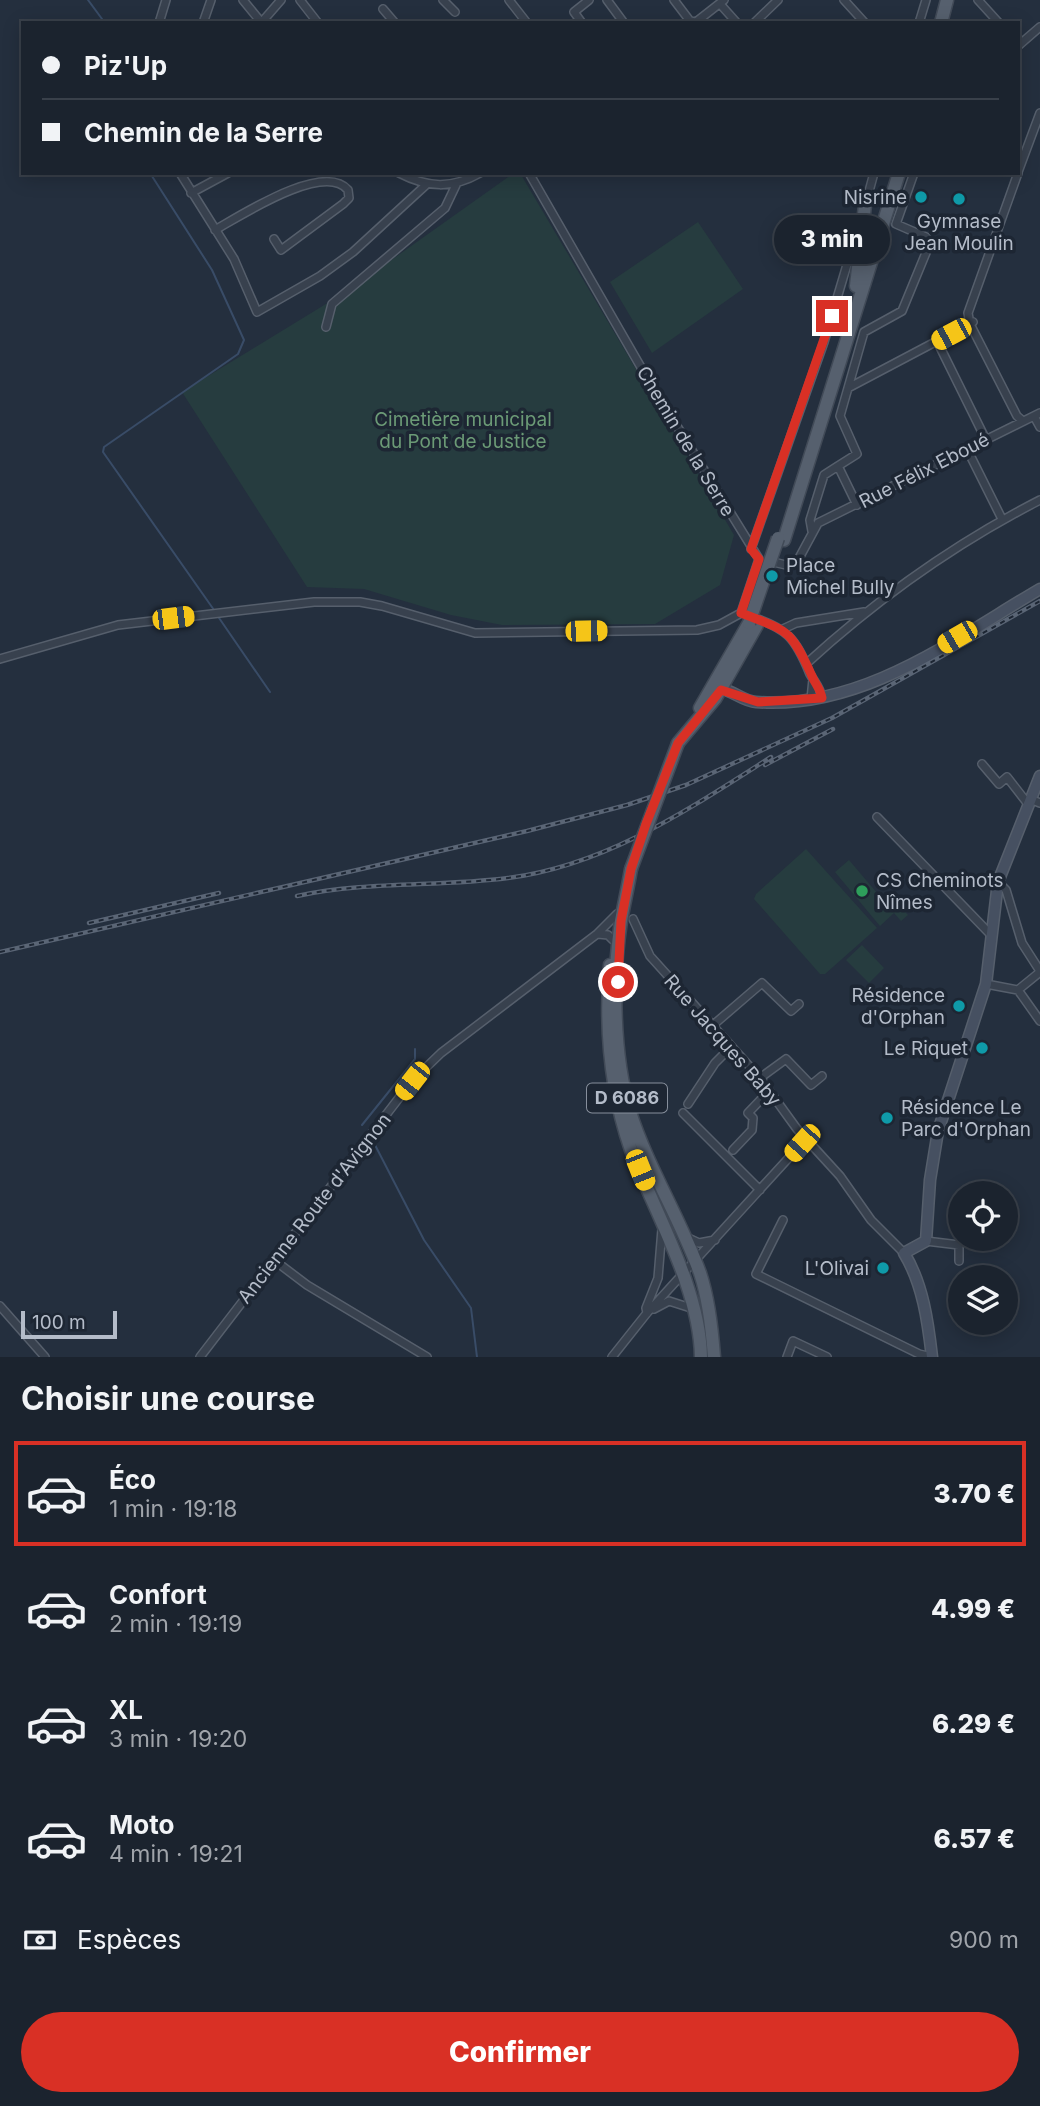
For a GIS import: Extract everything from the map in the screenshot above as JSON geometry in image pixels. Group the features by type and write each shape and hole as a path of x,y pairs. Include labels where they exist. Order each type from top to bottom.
{"main road":[{"path":"934,21 939,0"},
{"path":"942,21 947,0"},
{"name":"D 6086","path":"781,539 890,175"},
{"name":"D 6086","path":"701,1357 694,1309 631,1148 614,1082 608,1040 613,940 617,914 678,743 715,690 749,620 781,539 898,175"},
{"path":"856,286 865,205"},
{"name":"D 6086","path":"631,869 621,921 618,982 617,1032 622,1075 642,1145 696,1263 708,1306 714,1357"}],"street":[{"path":"160,21 166,0"},
{"path":"204,21 212,0"},
{"path":"243,0 260,21"},
{"path":"262,21 281,0"},
{"path":"300,0 316,21"},
{"path":"443,0 456,12"},
{"path":"509,0 522,21"},
{"path":"581,21 574,12 589,0"},
{"path":"607,0 623,21"},
{"path":"674,0 690,21"},
{"path":"761,21 778,0"},
{"path":"844,0 863,21"},
{"path":"920,21 926,0"},
{"path":"978,0 997,21"},
{"path":"709,20 722,2 736,21"},
{"path":"383,9 393,21"},
{"path":"989,21 991,14"},
{"path":"1020,44 1040,27"},
{"path":"1024,155 1040,113"},
{"path":"181,175 234,259 257,312 320,276 353,252 427,184"},
{"path":"191,193 224,175"},
{"path":"404,175 427,184 456,185 476,175"},
{"name":"Chemin de la Serre","path":"530,175 751,549"},
{"name":"Chemin de la Serre","path":"751,549 824,342 873,175"},
{"path":"751,549 759,559 786,565 798,560 811,531 810,520 824,475 857,454 841,416 864,332 902,311 930,243 926,237 896,225 913,175"},
{"path":"1017,175 968,313 1017,416 1023,421"},
{"path":"215,230 305,184 337,182 348,190 349,198 344,204 297,240 281,250 274,239"},
{"path":"326,327 332,304 445,208 456,185"},
{"path":"848,388 972,323"},
{"path":"937,341 986,439"},
{"path":"1037,414 1040,427"},
{"name":"Rue Félix Eboué","path":"811,531 818,523 1037,414"},
{"path":"967,449 1002,519"},
{"path":"838,466 857,505"},
{"path":"806,664 864,612 1002,519 1040,500"},
{"path":"749,620 759,559"},
{"path":"715,690 758,702 817,699 886,677 1040,589"},
{"path":"0,659 118,625 314,601 360,602 475,633 697,630 749,620 783,629 795,641 813,679 820,686 817,699"},
{"path":"783,629 796,623 864,612"},
{"path":"844,616 849,625"},
{"path":"982,764 999,784 1007,778 1033,802"},
{"path":"926,1241 930,1180 938,1131 986,984 998,881 1033,802 1040,776"},
{"path":"877,817 992,936"},
{"path":"986,984 1018,989 1040,972 1023,943 1006,890 998,881"},
{"name":"Ancienne Route d'Avignon","path":"200,1357 412,1081 441,1053 597,934 617,914"},
{"name":"Rue Jacques Baby","path":"633,919 650,956 730,1048 760,1078 806,1139 840,1176 879,1229 904,1253"},
{"path":"597,934 608,935 613,940"},
{"path":"712,1027 762,983 791,1011 799,1004"},
{"path":"1018,989 1040,1021"},
{"path":"688,1104 715,1063 730,1048"},
{"path":"760,1078 786,1059 811,1086 822,1076"},
{"path":"733,1150 752,1130 753,1118 748,1112 769,1091"},
{"path":"683,1113 760,1190"},
{"path":"612,1357 647,1313 696,1263 806,1139"},
{"path":"783,1220 755,1274 919,1354 932,1357 927,1315 911,1264 904,1253 926,1241 959,1245 959,1261"},
{"path":"647,1313 646,1308 660,1268 662,1226"},
{"path":"684,1236 699,1242 716,1240"},
{"path":"274,1260 307,1285 428,1357"},
{"path":"647,1313 669,1301 694,1309"},
{"path":"0,1306 45,1357"},
{"path":"787,1357 793,1341 827,1357"}],"green space":[{"name":"Cimetière municipal du Pont de Justice","path":"511,175 521,175 734,535 720,585 655,624 502,625 451,615 364,589 307,587 182,392 352,288"},
{"path":"698,222 743,289 652,353 610,282"},
{"path":"806,849 877,928 825,974 820,974 754,899 756,894"},
{"name":"CS Cheminots Nîmes","path":"849,860 883,900 889,895 908,915 901,921 894,913 880,926 835,872"},
{"path":"862,945 884,968 869,983 846,960"}],"waterway":[{"path":"88,0 104,21"},
{"path":"151,175 212,270 244,340 238,354 104,447 103,452 214,610"},
{"path":"217,615 270,692"},
{"path":"362,1125 415,1059 415,1049"},
{"path":"374,1143 424,1240 471,1308 477,1357"}],"railway":[{"path":"0,952 527,831 627,805 686,785 832,718 1040,601"},
{"path":"765,765 833,729"},
{"path":"297,896 350,888 508,878 579,861 613,848 678,815 771,757"},
{"path":"89,923 219,893"}],"place":[{"name":"Nisrine","path":"921,197"},
{"name":"Gymnase Jean Moulin","path":"959,199"},
{"name":"Place Michel Bully","path":"772,576"},
{"name":"CS Cheminots Nîmes","path":"862,891"},
{"name":"Résidence d'Orphan","path":"959,1006"},
{"name":"Le Riquet","path":"982,1048"},
{"name":"Résidence Le Parc d'Orphan","path":"887,1118"},
{"name":"L'Olivai","path":"883,1268"}],"route":[{"path":"618,982 621,921 629,892 631,869 678,743 721,690 758,702 822,698 820,686 813,679 795,641 774,624 741,613 759,559 751,549 832,316"}]}
